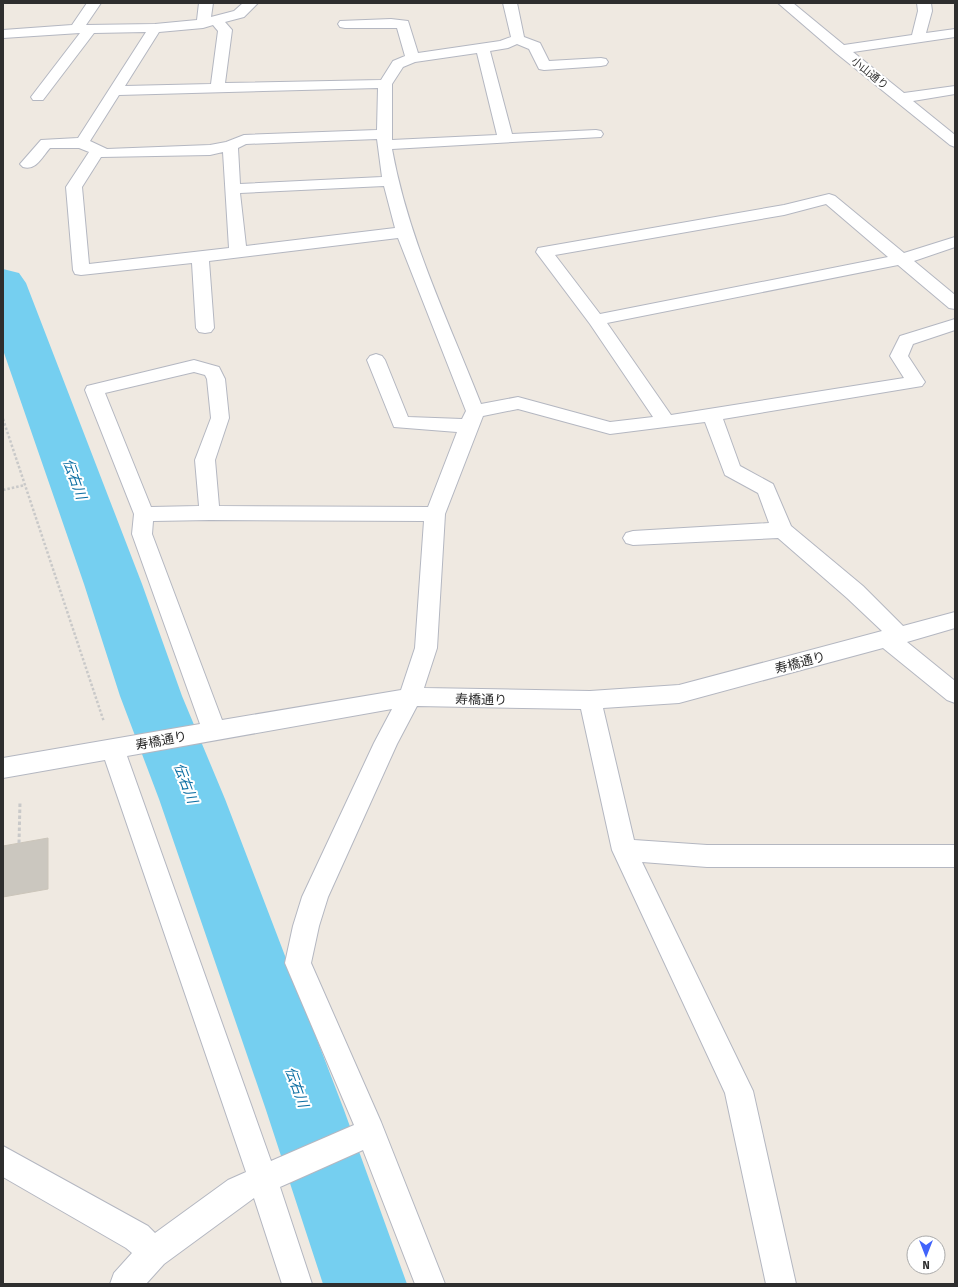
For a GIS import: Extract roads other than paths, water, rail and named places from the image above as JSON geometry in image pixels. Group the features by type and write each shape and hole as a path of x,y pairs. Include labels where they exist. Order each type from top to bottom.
{"street":[{"path":"38,97 83,29 94,3"},
{"path":"206,3 209,22"},
{"path":"3,34 83,29 155,28 209,22 239,14 251,3"},
{"path":"510,3 518,34 517,40"},
{"name":"小山通り","path":"786,3 841,50 955,142"},
{"path":"918,38 925,11 924,3"},
{"path":"209,22 225,30 217,89"},
{"path":"345,24 403,24 412,58"},
{"path":"28,164 46,143 83,141 155,28"},
{"path":"841,50 955,33"},
{"path":"430,1284 364,1135 298,963 306,926 315,897 386,743 410,697 426,648 435,514 472,418 404,232 390,181 384,140 385,84 398,64 412,58 503,45 517,40 535,46 544,66 601,62"},
{"path":"482,47 505,138"},
{"path":"116,91 217,89 321,84 385,84"},
{"path":"901,98 955,90"},
{"path":"79,142 105,154 210,150 230,146 244,140 505,138 596,134"},
{"path":"230,146 232,189 238,252"},
{"path":"97,151 74,187 81,270 404,232"},
{"path":"232,189 390,181"},
{"path":"666,422 596,320 544,252 784,210 829,199 903,259 955,304"},
{"path":"596,320 903,259 955,242"},
{"path":"200,257 204,328"},
{"path":"376,360 401,423 472,418 518,403 610,428 666,422 916,382 899,356 906,340 955,324"},
{"path":"208,732 142,534 144,514 94,390 194,366 213,371 216,378 220,418 205,460 210,513"},
{"path":"712,414 732,470 766,490 782,530 855,592 894,637 955,694"},
{"path":"144,514 435,514"},
{"path":"633,538 782,530"},
{"name":"寿橋通り","path":"3,768 410,697 590,700 679,694 955,620"},
{"path":"590,700 624,850 739,1091 781,1284"},
{"path":"124,747 274,1174 297,1284"},
{"path":"624,850 707,856 955,856"},
{"path":"125,1284 153,1253 238,1190 364,1135"},
{"path":"3,1161 137,1237 153,1253"}],"waterway":[{"name":"伝右川","path":"3,283 113,584 151,696 192,799 305,1110 365,1284"}]}
